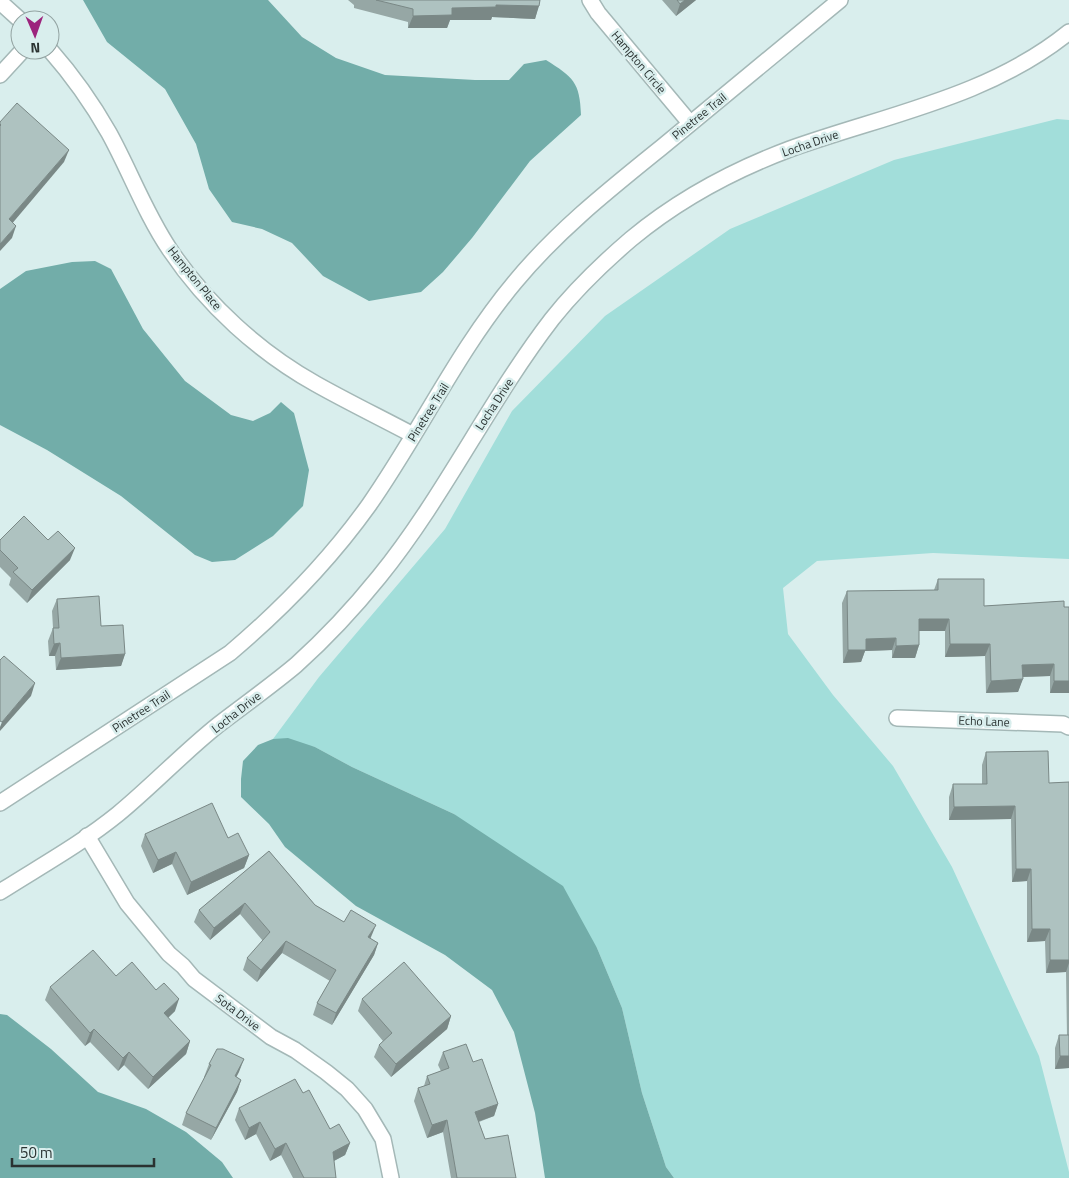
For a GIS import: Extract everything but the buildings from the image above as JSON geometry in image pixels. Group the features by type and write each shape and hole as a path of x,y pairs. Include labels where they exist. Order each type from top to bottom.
{"street":[{"name":"Hampton Circle","path":"590,0 690,123"},
{"name":"Pinetree Trail","path":"0,803 230,653 301,589 337,548 370,504 481,328 515,282 554,239 597,200 840,0"},
{"path":"0,2 10,11"},
{"name":"Locha Drive","path":"0,892 116,815 218,725 241,709 296,664 342,620 379,577 413,532 521,362 554,317 591,276 632,239 661,216 708,187 757,162 939,101 986,82 1021,64 1069,32"},
{"path":"0,75 13,60"},
{"name":"Hampton Place","path":"58,60 83,91 109,134 145,208 170,250 201,290 235,325 274,356 315,384 413,435"},
{"name":"Echo Lane","path":"897,718 1064,724 1069,727"},
{"name":"Sota Drive","path":"87,836 127,903 169,954 194,979 271,1037 326,1072 347,1089 359,1102 383,1140 391,1178"}],"shaded area":[{"path":"83,0 268,0 302,37 336,58 385,75 509,80 524,64 546,60 569,76 577,88 581,115 530,161 472,238 443,272 421,292 369,301 323,276 292,243 262,229 232,222 209,189 196,144 165,89 107,42"},
{"path":"1057,119 1069,120 1069,559 933,553 817,561 783,588 788,634 833,695 893,766 952,867 1039,1056 1069,1178 674,1178 666,1167 642,1093 622,1008 597,948 454,814 352,767 315,747 273,739 319,677 445,529 512,411 605,316 730,229 894,160"},
{"path":"95,261 111,269 143,329 185,381 231,415 253,421 270,413 281,402 294,413 309,470 303,506 273,536 235,560 212,562 195,555 121,496 47,450 0,425 0,289 26,271 72,262"},
{"path":"288,738 315,747 352,767 454,814 563,886 597,948 622,1008 642,1093 666,1167 674,1178 545,1178 535,1113 514,1032 492,990 445,955 356,906 285,847 269,824 241,797 243,761 258,745 273,739"},
{"path":"0,1014 7,1015 51,1049 98,1092 146,1109 186,1132 222,1162 233,1178 0,1178"}]}
